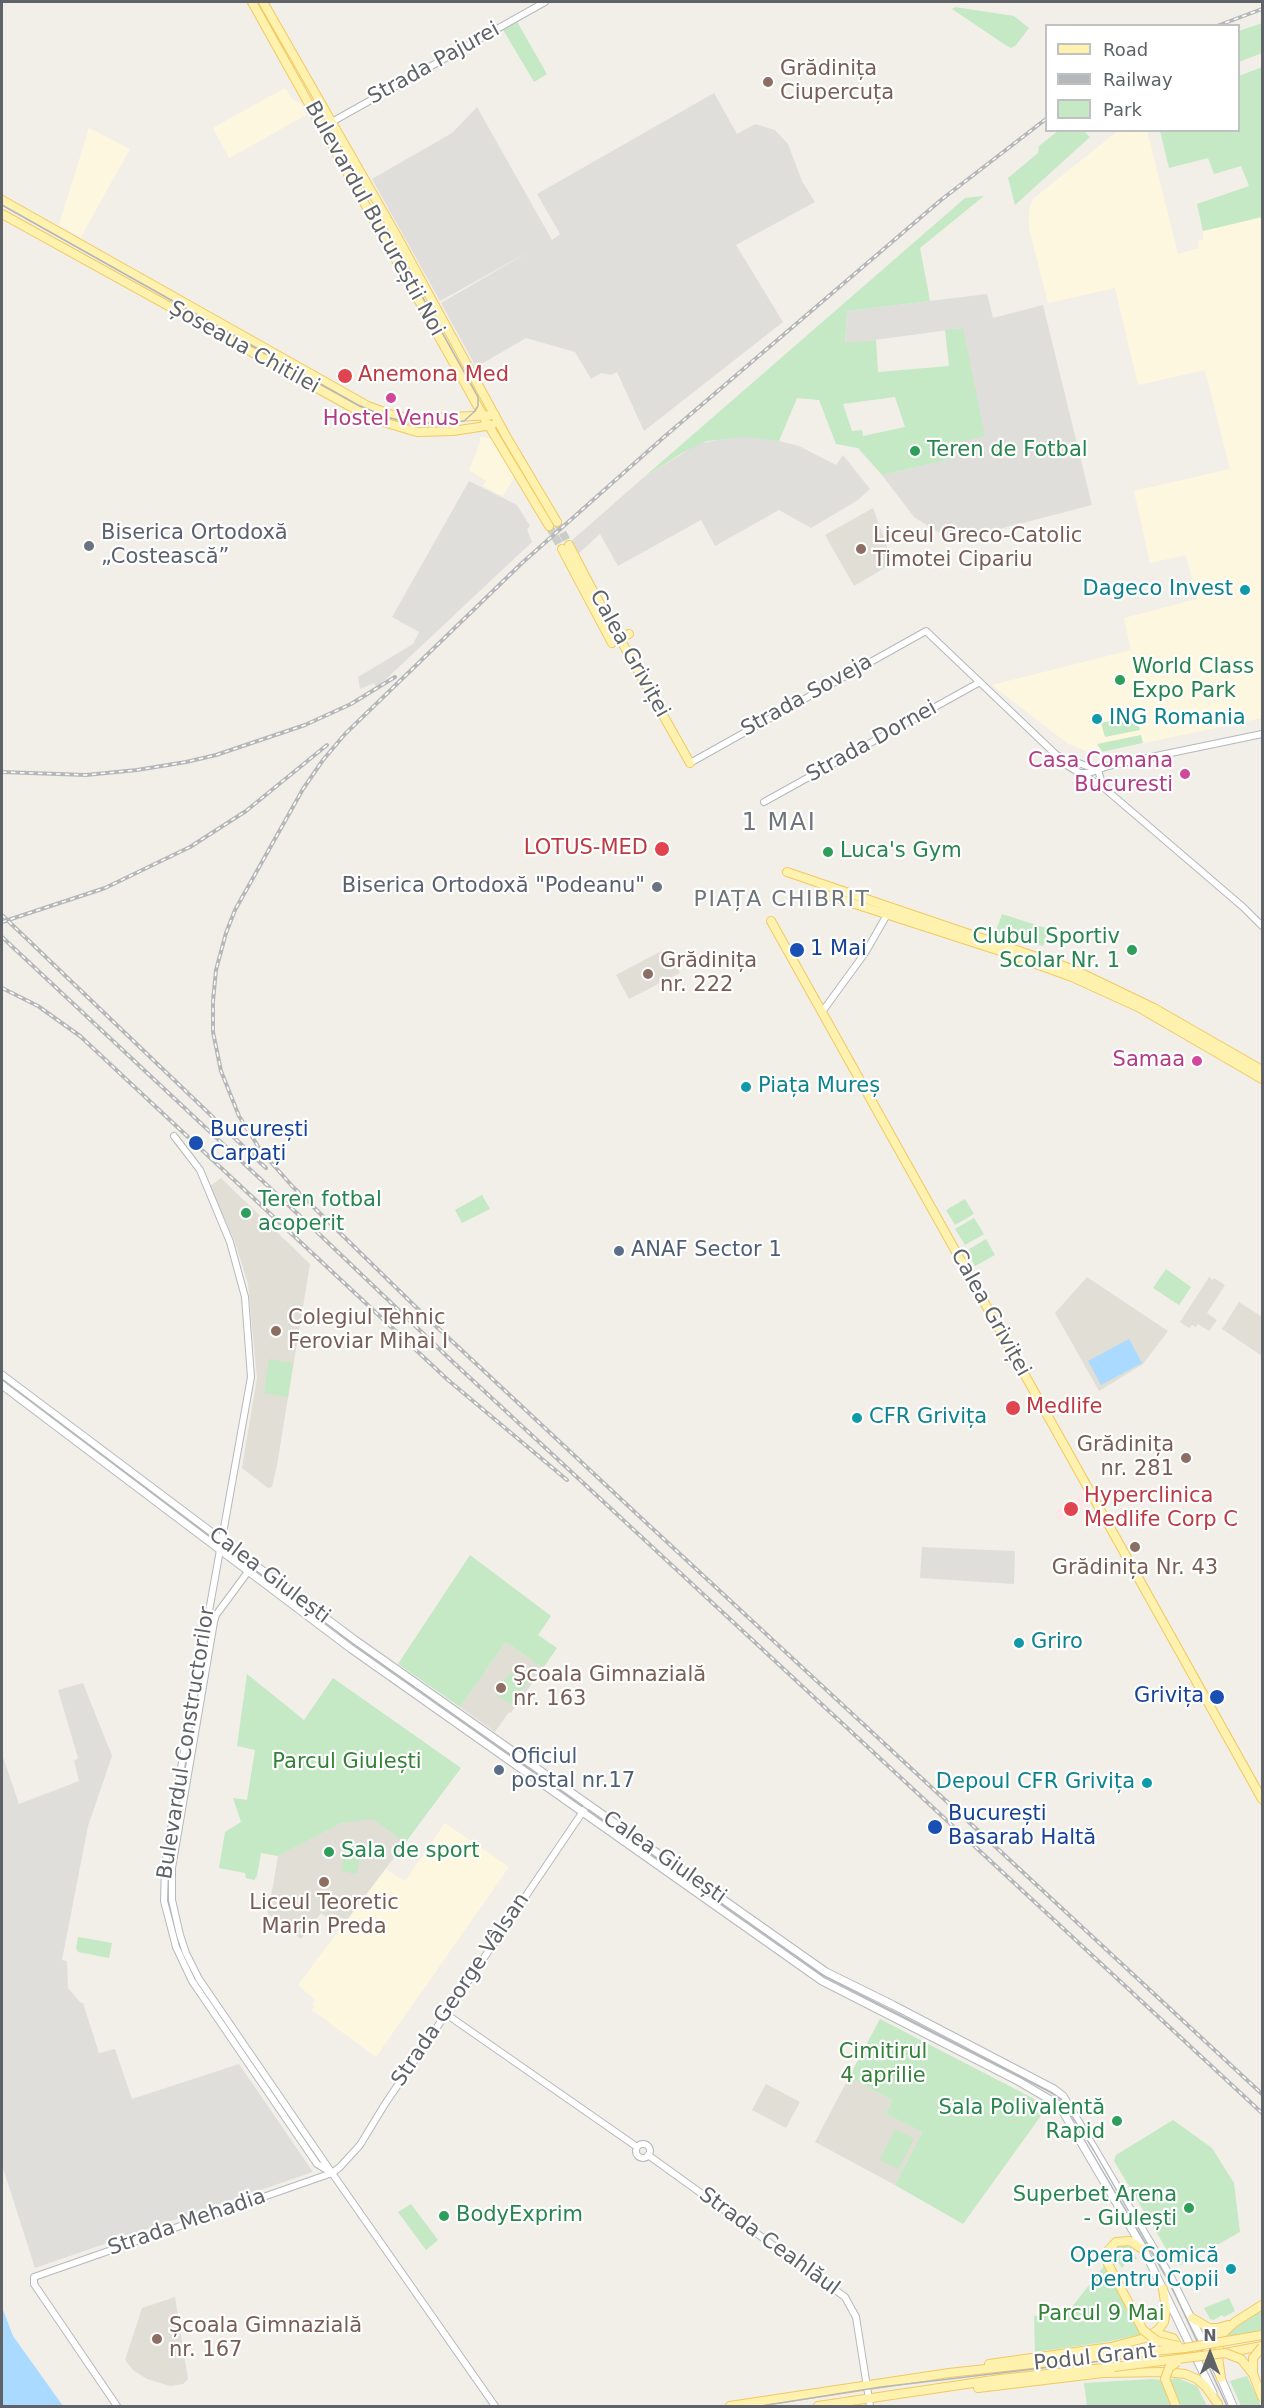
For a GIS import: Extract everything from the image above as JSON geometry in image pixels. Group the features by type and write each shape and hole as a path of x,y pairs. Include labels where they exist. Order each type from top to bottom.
{"main road":[{"name":"Bulevardul Bucureștii Noi","path":"252,2 489,427"},
{"name":"Bulevardul Bucureștii Noi","path":"263,2 496,418"},
{"path":"275,43 284,39"},
{"name":"Șoseaua Chitilei","path":"2,200 368,406 392,415 412,419 483,415 496,418 489,427 417,432 373,419 2,214"},
{"path":"489,427 553,524 496,418"},
{"name":"Calea Griviței","path":"612,644 566,547 690,763"},
{"path":"607,634 620,639 629,634"},
{"path":"787,872 1046,959 1105,983 1160,1011 1263,1070"},
{"path":"821,893 1029,961 1099,988 1163,1021 1263,1078"},
{"name":"Calea Griviței","path":"771,921 1263,1799"},
{"name":"Calea Giulești","path":"2,1375 355,1640 826,1972 1054,2089 1063,2096 1130,2205 1192,2318 1233,2406"},
{"name":"Calea Giulești","path":"2,1385 350,1648 822,1981 1059,2104 1144,2250 1219,2405"},
{"path":"1144,2250 1127,2240 1116,2242 1108,2249 1106,2257 1146,2333 1157,2341 1185,2348"},
{"path":"730,2406 949,2373 962,2367 1118,2346 1138,2341 1155,2333 1166,2316 1163,2289"},
{"path":"1192,2318 1212,2328 1221,2328 1263,2306"},
{"path":"1221,2378 1218,2357 1219,2341 1224,2332 1235,2322"},
{"path":"1155,2333 1173,2338 1180,2348 1180,2361 1172,2373"},
{"name":"Podul Grant","path":"949,2373 1185,2348 1263,2335"},
{"path":"1253,2374 1253,2358 1263,2347"},
{"name":"Podul Grant","path":"953,2387 1000,2379 1189,2358 1263,2347"},
{"path":"1225,2353 1241,2359 1253,2374 1263,2397"},
{"path":"1176,2406 1167,2389 1165,2375 1173,2364 1189,2358"},
{"path":"818,2406 870,2403 953,2387 972,2388 1116,2372 1172,2373 1197,2379 1219,2405"}],"street":[{"name":"Strada Pajurei","path":"323,128 545,2"},
{"name":"Strada Soveja","path":"690,763 924,631 929,633 980,682"},
{"name":"Strada Dornei","path":"764,802 980,682"},
{"path":"980,682 1057,756 1103,787 1263,926"},
{"path":"1080,773 1263,734"},
{"path":"1057,756 1098,770"},
{"path":"1094,782 1093,776 1098,770"},
{"path":"1098,770 1103,787"},
{"path":"822,1012 865,953 892,906"},
{"name":"Bulevardul Constructorilor","path":"174,1136 195,1162 204,1178 230,1242 245,1297 251,1367 250,1385 208,1614 185,1763"},
{"name":"Bulevardul Constructorilor","path":"253,1564 216,1615 164,1875 164,1901 168,1920 179,1956 192,1981 274,2096 317,2164 332,2174 495,2406"},
{"path":"208,1614 216,1615"},
{"name":"Strada George Vâlsan","path":"332,2174 353,2154 588,1804"},
{"name":"Strada Ceahlăul","path":"446,2014 638,2147 636,2153 640,2157 645,2158 648,2155 845,2297 856,2317 870,2403"},
{"name":"Strada Mehadia","path":"117,2406 34,2284 34,2277 332,2174"}],"shaded area":[{"path":"285,88 293,100 301,103 306,115 229,158 213,128"},
{"path":"714,93 737,134 755,124 775,130 788,144 802,181 815,202 736,245 783,322 644,431 617,372 611,375 601,373 591,379 575,352 526,338 476,367 441,303 532,250 440,301 372,179 452,133 477,107 552,240 560,234 537,194"},
{"path":"89,128 130,149 81,237 59,225"},
{"path":"1117,132 1147,132 1178,254 1199,248 1198,241 1203,240 1203,231 1262,217 1262,718 1093,754 1067,743 992,685 1131,650 1124,618 1197,599 1186,555 1150,563 1134,491 1230,469 1205,370 1138,385 1115,288 1048,303 1029,228 1029,211 1033,199"},
{"path":"987,294 993,318 1043,305 1092,505 957,540 946,537 914,517 882,475 955,458 952,444 963,328 845,344 847,311"},
{"path":"480,437 493,439 515,476 503,496 483,486 486,481 469,470 480,443"},
{"path":"731,437 757,437 799,446 836,465 843,455 870,489 858,500 811,528 779,510 715,546 701,520 618,566 600,534 577,555 570,542 643,478 698,444"},
{"path":"469,481 517,505 530,526 527,529 532,542 384,681 376,687 374,683 360,689 358,677 413,644 419,632 392,617"},
{"name":"Liceul Greco-Catolic Timotei Cipariu","path":"873,508 893,563 854,586 825,535"},
{"name":"Grădinița nr. 222","path":"667,948 680,973 629,999 616,975"},
{"name":"Colegiul Tehnic Feroviar Mihai I","path":"221,1178 310,1264 277,1465 272,1487 268,1488 242,1468 257,1378 248,1284 235,1242 210,1186"},
{"path":"1087,1277 1168,1331 1143,1364 1099,1391 1055,1313"},
{"path":"1209,1277 1225,1285 1207,1313 1217,1320 1209,1331 1198,1324 1196,1327 1192,1325 1189,1328 1180,1322"},
{"path":"1239,1302 1262,1317 1262,1356 1222,1329"},
{"name":"Hyperclinica Medlife Corp C","path":"1082,1495 1088,1507 1060,1522 1054,1511"},
{"path":"922,1547 1015,1551 1014,1584 920,1578"},
{"name":"Şcoala Gimnazială nr. 163","path":"506,1642 543,1668 495,1732 460,1707"},
{"path":"83,1683 112,1756 88,1826 62,1960 67,1961 68,1988 83,2003 99,2053 115,2049 132,2099 239,2064 313,2172 35,2268 2,2165 2,1754 19,1804 79,1781 74,1761 78,1758 58,1690"},
{"name":"Liceul Teoretic Marin Preda","path":"373,1818 405,1843 341,1928 321,1913 301,1939 268,1914 278,1856 342,1823"},
{"path":"445,1823 509,1867 376,2057 312,2010 315,2000 298,1985 385,1869 405,1881"},
{"path":"849,2077 892,2100 886,2114 922,2132 895,2185 815,2142"},
{"path":"766,2084 800,2102 786,2128 752,2110"},
{"name":"Școala Gimnazială nr. 167","path":"175,2297 188,2379 183,2384 170,2386 147,2379 133,2370 125,2360 142,2308"}],"green space":[{"path":"955,7 1014,16 1029,28 1011,48 952,9"},
{"path":"516,20 547,74 534,82 502,28"},
{"path":"1262,23 1262,53 1240,62 1240,31"},
{"path":"1262,67 1262,217 1203,231 1197,204 1249,186 1241,166 1214,174 1208,158 1169,168 1160,132 1240,132 1240,76"},
{"path":"1057,132 1085,132 1090,137 1015,205 1008,178 1038,153 1039,146"},
{"path":"984,196 920,248 930,301 847,311 845,343 876,340 878,372 949,366 945,330 963,328 985,436 952,444 955,458 882,475 858,448 836,444 819,400 797,398 779,441 745,437 707,441 682,453 643,478 965,198","holes":["895,397 905,427 863,436 862,430 852,431 843,404"]},
{"path":"1136,715 1140,730 1105,737 1101,723"},
{"path":"1141,735 1143,743 1102,752 1097,744"},
{"path":"1002,914 1049,929 1043,946 996,931"},
{"path":"482,1195 490,1209 462,1223 455,1210"},
{"path":"965,1199 974,1214 955,1225 946,1210"},
{"path":"974,1218 984,1234 965,1245 955,1229"},
{"path":"986,1239 995,1255 975,1266 966,1251"},
{"path":"1166,1269 1191,1287 1179,1305 1153,1288"},
{"path":"269,1359 293,1363 288,1397 264,1393"},
{"path":"470,1555 551,1616 538,1635 557,1648 543,1668 506,1642 460,1707 398,1664"},
{"path":"515,1666 531,1677 512,1705 495,1694"},
{"name":"Parcul Giulești","path":"247,1674 304,1720 333,1678 461,1768 405,1843 373,1819 342,1823 278,1856 261,1853 257,1876 254,1880 246,1878 245,1873 219,1868 225,1832 241,1822 233,1798 247,1800 255,1750 237,1746"},
{"path":"346,1841 363,1844 357,1874 341,1871"},
{"path":"78,1937 112,1943 109,1958 78,1952 76,1948"},
{"name":"Cimitirul 4 aprilie","path":"880,2019 1048,2106 963,2224 895,2185 922,2132 886,2114 892,2100 849,2077"},
{"name":"Superbet Arena - Giulești","path":"1173,2120 1212,2148 1234,2183 1240,2232 1181,2265 1174,2262 1114,2161 1116,2155"},
{"path":"895,2129 914,2139 898,2169 880,2160"},
{"path":"411,2204 438,2240 426,2250 398,2212"},
{"path":"1123,2244 1131,2248 1137,2259 1127,2261 1122,2268 1118,2263 1111,2267 1109,2259 1112,2248"},
{"name":"Parcul 9 Mai","path":"1104,2266 1143,2334 1106,2342 1035,2352 1034,2316 1068,2312"},
{"path":"1229,2298 1235,2311 1224,2317 1222,2315 1214,2320 1210,2319 1204,2308"},
{"path":"1262,2311 1262,2330 1224,2338 1241,2324"},
{"path":"1247,2376 1261,2406 1241,2406 1230,2381"},
{"path":"1177,2378 1197,2386 1207,2406 1181,2406 1170,2379"},
{"path":"1161,2380 1173,2406 1087,2406 1084,2383"}],"water":[{"path":"1129,1339 1142,1363 1101,1385 1088,1361"},
{"path":"2,2307 13,2336 63,2406 2,2406"}],"tunnel":[{"path":"557,522 569,545"},
{"path":"549,526 562,549"}],"tram line":[{"path":"2,205 358,405 387,417 414,424 464,421 478,406 478,397 417,287"},
{"path":"2,1379 353,1644 822,1975 1061,2099 1094,2151 1169,2281 1227,2406"},
{"path":"761,2406 881,2387 1153,2355 1262,2338"}],"railway":[{"path":"1222,24 1262,9"},
{"path":"1045,120 941,200 664,437 522,563 345,734 303,789 235,910 216,970 213,1032 221,1071 239,1116 261,1151 293,1187 423,1314 1262,2094"},
{"path":"2,772 86,775 137,770 216,755 305,725 351,704 395,677"},
{"path":"2,922 105,888 190,847 246,811 327,745"},
{"path":"2,915 266,1168"},
{"path":"2,937 454,1363 1262,2113"},
{"path":"2,988 38,1006 80,1036 448,1380 567,1480"}],"place":[{"name":"Grădinița Ciupercuța","path":"768,82"},
{"name":"Anemona Med","path":"345,376"},
{"name":"Hostel Venus","path":"391,398"},
{"name":"Teren de Fotbal","path":"915,451"},
{"name":"Biserica Ortodoxă „Costească”","path":"89,546"},
{"name":"Liceul Greco-Catolic Timotei Cipariu","path":"861,549"},
{"name":"Dageco Invest","path":"1245,590"},
{"name":"World Class Expo Park","path":"1120,680"},
{"name":"ING Romania","path":"1097,719"},
{"name":"Casa Comana Bucuresti","path":"1185,774"},
{"name":"LOTUS-MED","path":"662,849"},
{"name":"Luca's Gym","path":"828,852"},
{"name":"Biserica Ortodoxă \"Podeanu\"","path":"657,887"},
{"name":"1 Mai","path":"797,950"},
{"name":"Clubul Sportiv Scolar Nr. 1","path":"1132,950"},
{"name":"Grădinița nr. 222","path":"648,974"},
{"name":"Samaa","path":"1197,1061"},
{"name":"Piața Mureș","path":"746,1087"},
{"name":"București Carpați","path":"196,1143"},
{"name":"Teren fotbal acoperit","path":"246,1213"},
{"name":"ANAF Sector 1","path":"619,1251"},
{"name":"Colegiul Tehnic Feroviar Mihai I","path":"276,1331"},
{"name":"Medlife","path":"1013,1408"},
{"name":"CFR Grivița","path":"857,1418"},
{"name":"Grădinița nr. 281","path":"1186,1458"},
{"name":"Hyperclinica Medlife Corp C","path":"1071,1509"},
{"name":"Grădinița Nr. 43","path":"1135,1547"},
{"name":"Griro","path":"1019,1643"},
{"name":"Şcoala Gimnazială nr. 163","path":"501,1688"},
{"name":"Grivița","path":"1217,1697"},
{"name":"Oficiul postal nr.17","path":"499,1770"},
{"name":"Depoul CFR Grivița","path":"1147,1783"},
{"name":"București Basarab Haltă","path":"935,1827"},
{"name":"Sala de sport","path":"329,1852"},
{"name":"Liceul Teoretic Marin Preda","path":"324,1882"},
{"name":"Sala Polivalentă Rapid","path":"1117,2121"},
{"name":"Superbet Arena - Giulești","path":"1189,2208"},
{"name":"BodyExprim","path":"444,2216"},
{"name":"Opera Comică pentru Copii","path":"1231,2269"},
{"name":"Școala Gimnazială nr. 167","path":"157,2339"}],"district":[{"name":"1 MAI","path":"779,824"},
{"name":"PIAȚA CHIBRIT","path":"782,900"}]}
